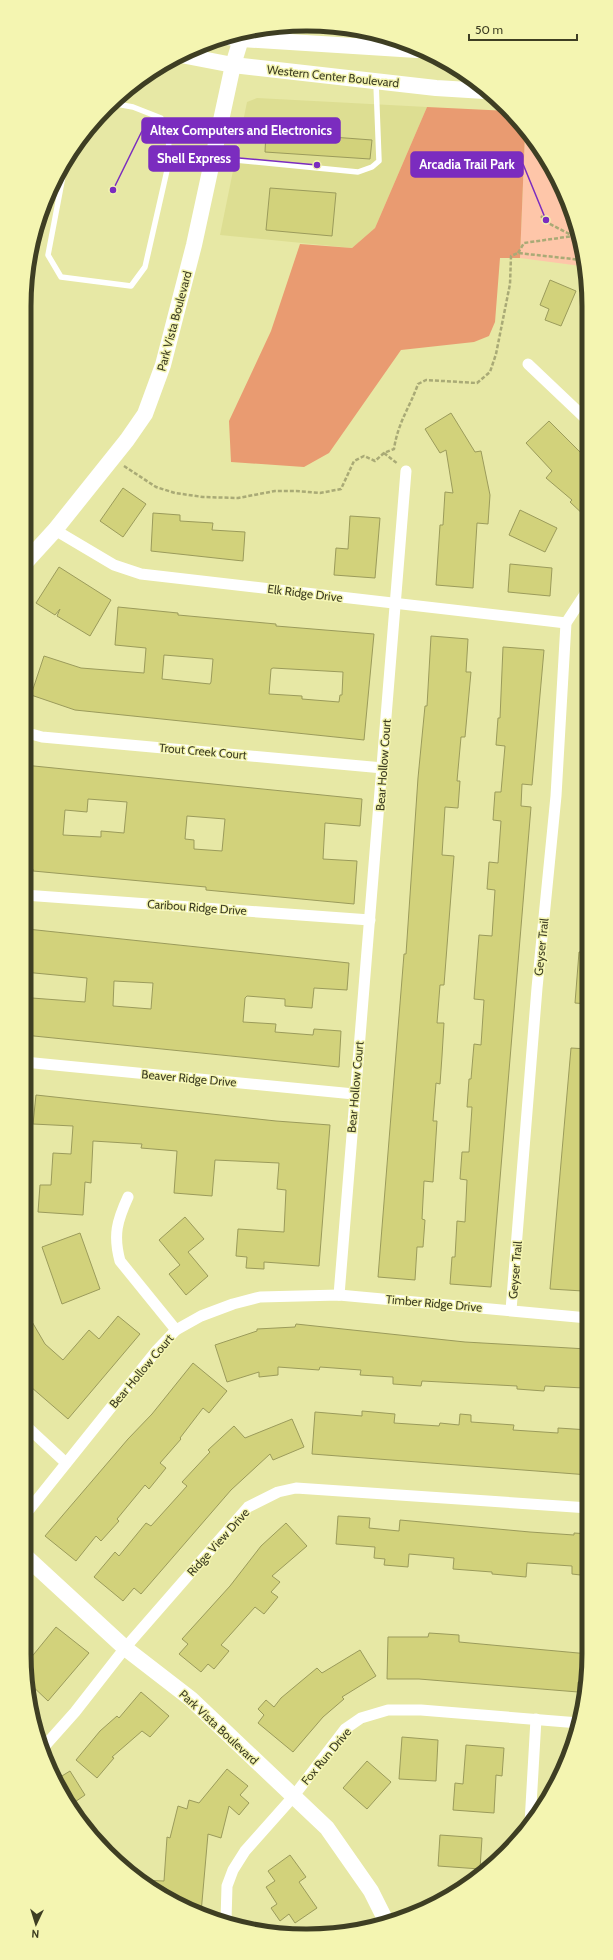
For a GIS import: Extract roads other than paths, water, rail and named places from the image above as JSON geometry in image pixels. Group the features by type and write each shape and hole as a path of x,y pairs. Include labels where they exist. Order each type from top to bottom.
{"street":[{"path":"249,37 403,49"},
{"name":"Park Vista Boulevard","path":"31,556 55,530 145,414 163,365 194,245 233,65 236,40"},
{"name":"Western Center Boulevard","path":"190,57 233,65 477,90"},
{"path":"528,364 582,415"},
{"name":"Bear Hollow Court","path":"31,1507 157,1350 176,1330 207,1313 260,1297 339,1295 354,1094 383,768 406,471"},
{"name":"Elk Ridge Drive","path":"55,530 114,565 141,574 566,623"},
{"path":"566,623 582,599"},
{"name":"Geyser Trail","path":"511,1310 537,988 556,796 566,623"},
{"name":"Trout Creek Court","path":"31,734 50,738 383,768"},
{"name":"Caribou Ridge Drive","path":"31,896 370,920"},
{"name":"Beaver Ridge Drive","path":"31,1063 354,1094"},
{"path":"128,1197 116,1229 116,1248 120,1261 176,1330"},
{"name":"Timber Ridge Drive","path":"339,1295 582,1317"},
{"path":"31,1431 66,1464"},
{"name":"Ridge View Drive","path":"47,1744 75,1712 125,1648 248,1507 278,1492 296,1488 582,1508"},
{"name":"Park Vista Boulevard","path":"31,1561 125,1648 191,1699 327,1828 371,1891 384,1918"},
{"name":"Fox Run Drive","path":"226,1917 227,1886 233,1870 245,1851 293,1796 345,1729 361,1718 388,1710 421,1710 574,1722"},
{"path":"531,1814 536,1719"}],"lane":[{"path":"213,158 358,172 372,167 379,161 376,81"},
{"path":"62,179 48,255 61,277 131,286 145,267 168,166 169,134 161,118 133,107 119,105"}],"place":[{"name":"Shell Express","path":"317,165"},
{"name":"Altex Computers and Electronics","path":"113,190"},
{"name":"Arcadia Trail Park","path":"546,220"}]}
